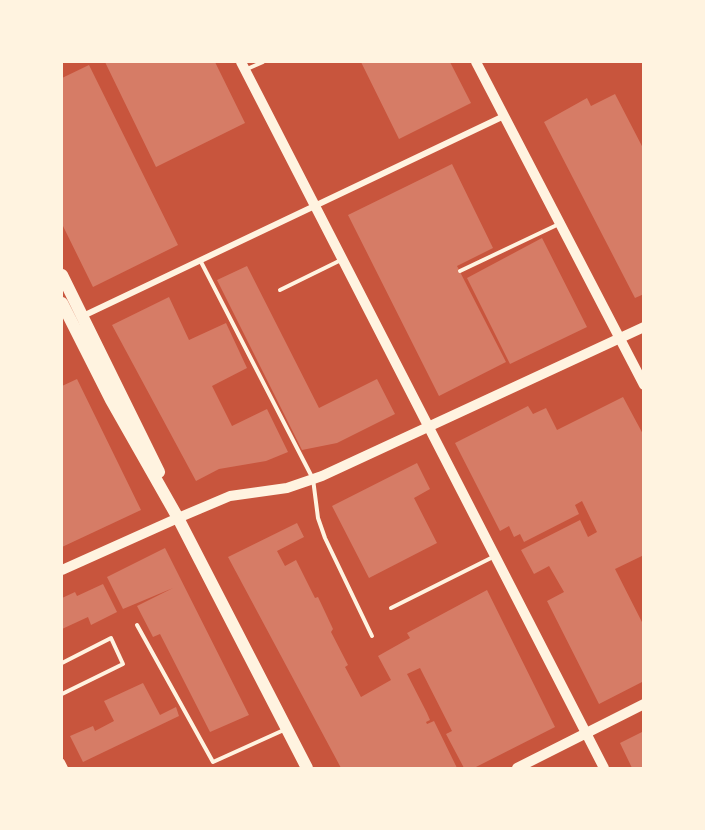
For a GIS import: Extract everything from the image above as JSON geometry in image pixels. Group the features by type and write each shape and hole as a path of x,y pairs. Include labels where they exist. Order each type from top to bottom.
{"main road":[{"path":"62,275 173,502 178,518"},
{"path":"62,303 117,410 178,518 307,768"}],"street":[{"path":"476,62 644,385"},
{"path":"243,66 604,768"},
{"path":"71,322 504,116"},
{"path":"62,570 230,496 286,488 313,479 644,327"},
{"path":"518,768 644,704"},
{"path":"62,762 65,768"}],"lane":[{"path":"243,66 263,62"},
{"path":"460,271 561,223"},
{"path":"280,290 342,259"},
{"path":"200,260 313,479 318,518 325,538 372,636"},
{"path":"391,608 494,556"},
{"path":"137,625 213,762 287,729"},
{"path":"62,663 111,638 123,664 62,694"}],"building":[{"path":"105,62 215,62 245,123 156,167"},
{"path":"361,62 450,62 471,103 399,139"},
{"path":"89,65 178,245 93,287 62,224 62,78"},
{"path":"615,94 644,150 644,294 635,298 544,122 587,98 591,106"},
{"path":"452,164 493,248 457,266 506,362 439,396 348,215"},
{"path":"542,238 587,327 510,364 467,278"},
{"path":"247,266 319,408 377,379 395,414 337,443 302,450 217,280"},
{"path":"169,297 189,340 226,323 247,368 212,386 232,426 267,409 288,452 266,461 219,469 196,481 112,325"},
{"path":"77,379 141,510 62,547 62,386"},
{"path":"623,397 644,436 644,555 615,569 644,626 644,681 599,704 547,601 564,592 549,566 534,574 521,550 580,520 588,537 597,532 582,501 575,505 579,514 524,542 520,534 514,537 509,526 500,531 455,443 528,406 533,414 546,408 557,430"},
{"path":"417,463 430,489 414,498 437,543 369,578 332,506"},
{"path":"297,523 304,537 277,551 285,566 296,560 315,598 318,597 333,629 331,632 348,665 345,667 361,697 391,680 378,656 410,638 407,633 487,590 555,727 474,768 464,768 446,734 452,731 420,668 407,674 430,720 426,722 427,724 434,721 457,768 341,768 228,557"},
{"path":"165,548 249,715 210,732 160,634 153,637 137,606 173,588 123,609 107,577"},
{"path":"103,584 117,612 91,625 88,617 62,629 62,598 75,592 77,596"},
{"path":"143,683 160,715 176,707 179,716 83,762 70,736 93,726 95,731 114,721 104,701"},
{"path":"644,731 644,768 632,768 620,743"}]}
